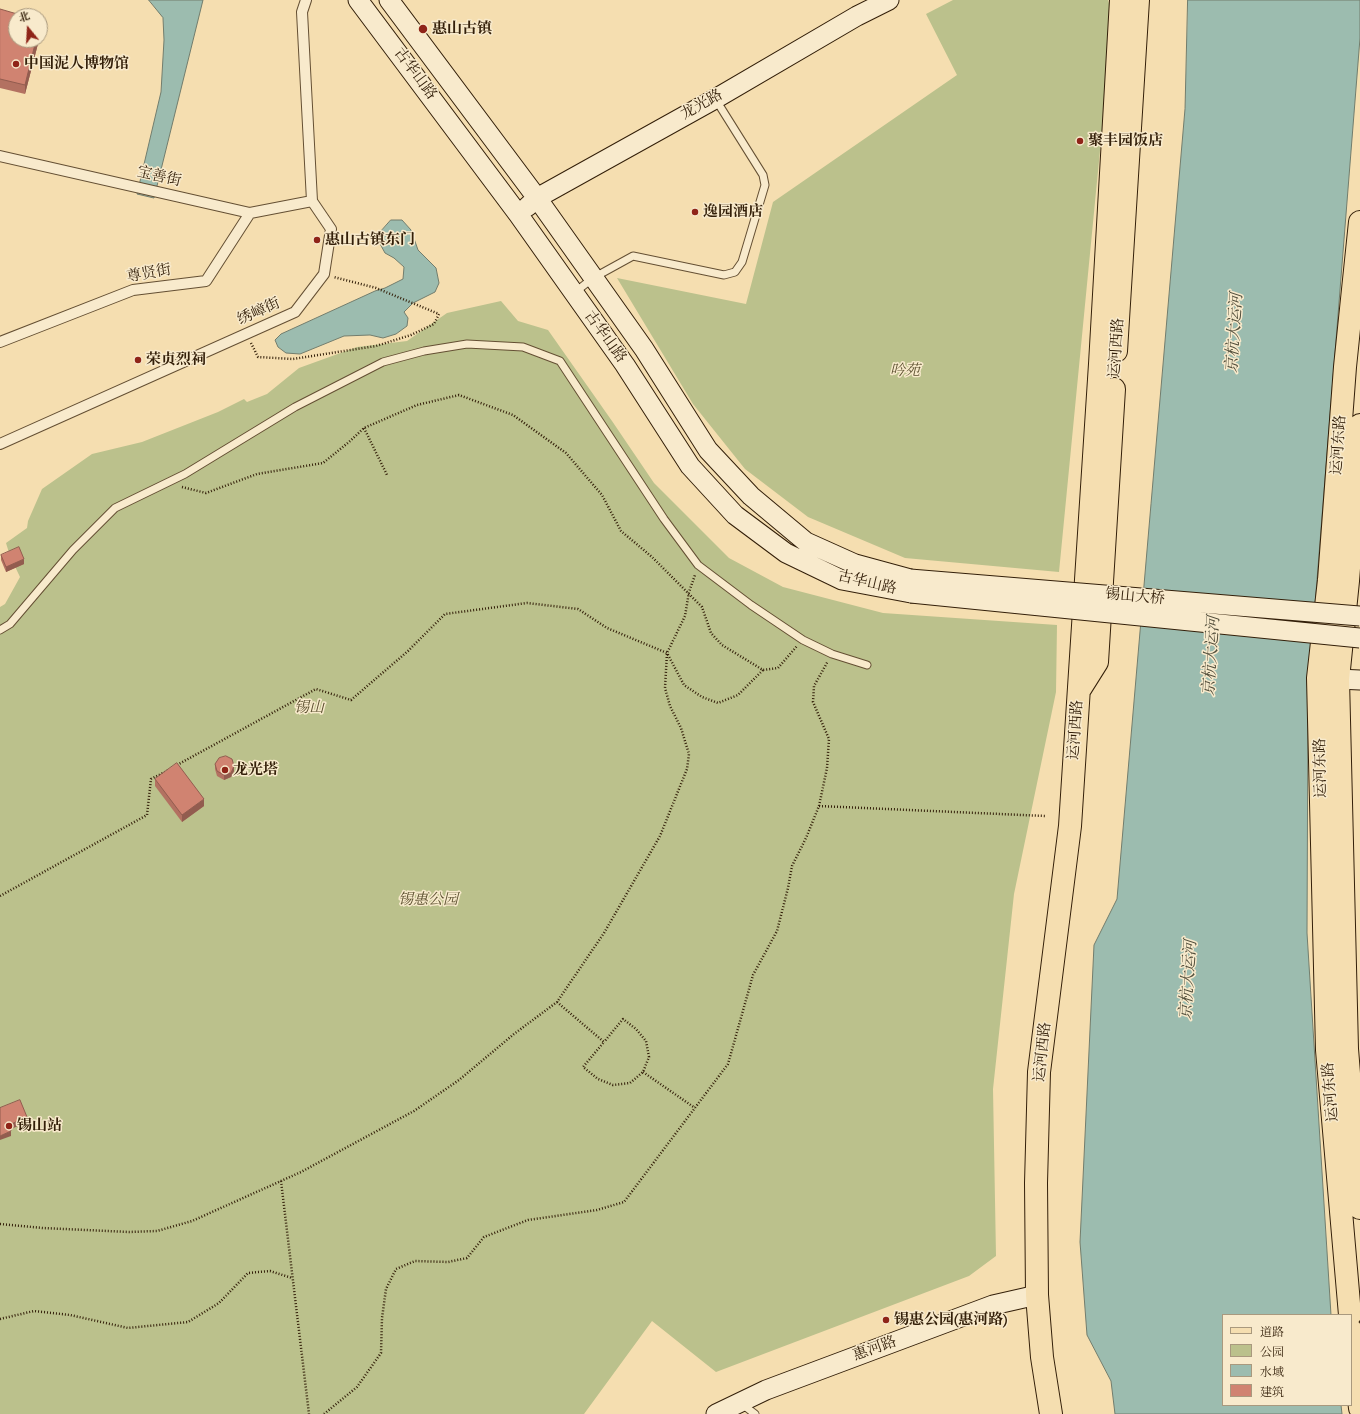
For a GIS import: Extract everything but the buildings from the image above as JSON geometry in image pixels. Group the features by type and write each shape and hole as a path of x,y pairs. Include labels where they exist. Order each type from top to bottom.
{"main road":[{"name":"古华山路","path":"358,0 518,214 625,365 690,466 735,515 786,553 842,580 911,586"},
{"name":"古华山路","path":"389,0 537,198 592,278 644,349 708,450 751,496 806,542 855,564 911,586"},
{"name":"龙光路","path":"518,214 537,198 857,16 889,0"},
{"name":"运河西路","path":"1079,690 1097,662 1138,0"},
{"name":"运河西路","path":"1051,1414 1042,1357 1037,1294 1036,1183 1039,1072 1070,826 1101,356 1118,6"},
{"name":"运河东路","path":"1350,1314 1328,1050 1318,678 1329,580 1345,367 1360,222"},
{"name":"运河东路","path":"1360,425 1354,582 1338,678 1347,1048 1360,1208"},
{"name":"锡山大桥","path":"911,586 1360,616"},
{"name":"锡山大桥","path":"911,586 1360,638"},
{"path":"1338,678 1360,680"},
{"name":"惠河路","path":"716,1414 766,1390 993,1306 1037,1294"},
{"path":"1352,1339 1360,1408"}],"street":[{"path":"306,0 302,12 312,201"},
{"name":"宝善街","path":"0,156 250,213 312,201"},
{"name":"绣嶂街","path":"0,444 295,312 324,274 331,229 312,201"},
{"name":"尊贤街","path":"0,342 133,290 206,281 250,213"}],"lane":[{"path":"573,293 592,278 633,256 724,275 735,272 742,262 765,185 763,175 715,98"},
{"path":"0,630 10,624 73,550 115,508 185,474 294,407 383,362 424,351 467,344 523,347 560,361 664,519 698,565 751,605 803,640 832,654 867,665"},
{"path":"740,1402 755,1414"}],"path":[{"path":"247,334 258,356 293,359 376,346 411,335 434,324 439,314 376,288 324,274"},
{"path":"166,483 206,493 257,474 323,463 364,428 417,406 459,395 513,415 566,453 602,495 621,531 652,557 689,592 702,607 711,633 722,646 763,670"},
{"path":"364,428 387,475"},
{"path":"0,1224 43,1228 129,1232 157,1231 192,1221 301,1172 414,1111 459,1080 514,1034 556,1002 604,933 660,836 687,769 688,754 681,728 670,706 665,688 667,653 685,616 689,592 698,565"},
{"path":"0,896 147,815 151,780 316,689 351,700 408,651 444,614 527,603 578,609 607,628 667,653 684,685 702,697 718,703 738,695 763,670 778,668 803,640"},
{"path":"324,1414 357,1387 381,1353 382,1318 386,1289 396,1269 415,1262 448,1262 466,1258 484,1237 528,1220 597,1210 624,1202 728,1064 753,975 777,931 792,866 820,806 827,768 829,739 813,702 814,686 832,654"},
{"path":"820,806 1045,816"},
{"path":"556,1002 604,1042"},
{"path":"624,1019 636,1029 646,1041 649,1057 642,1072 630,1083 614,1085 598,1079 583,1067 604,1042 624,1019"},
{"path":"642,1072 695,1108"},
{"path":"281,1181 309,1414"},
{"path":"0,1319 34,1311 70,1315 128,1328 188,1322 219,1303 248,1273 270,1271 292,1278"}],"green space":[{"name":"吟苑","path":"953,0 1108,0 1113,17 1059,572 905,558 808,517 745,469 693,404 617,278 746,304 773,202 957,75 926,14"},
{"name":"锡惠公园","path":"501,301 518,321 548,330 654,483 729,558 783,587 883,613 1057,625 1056,692 1014,894 993,1089 996,1256 969,1276 716,1372 652,1321 584,1414 0,1414 0,607 5,604 20,577 10,556 6,543 27,528 28,521 42,489 92,454 142,442 218,412 244,399 247,402 267,394 299,368 357,347 407,341 447,313"}],"water":[{"path":"149,0 203,0 154,198 137,194 161,92 164,40 163,18"},
{"name":"京杭大运河","path":"1188,0 1360,0 1360,38 1308,693 1307,933 1331,1314 1222,1314 1222,1406 1341,1406 1342,1414 1115,1414 1111,1381 1087,1335 1080,1242 1094,945 1117,899 1185,109"},
{"path":"391,220 402,220 411,230 418,250 436,268 439,283 435,292 413,303 404,312 408,318 407,326 396,334 383,338 370,335 344,336 300,354 286,353 278,347 275,340 281,334 403,279 404,267 394,258 385,253 379,242 382,230"}],"place":[{"name":"惠山古镇","path":"423,29"},
{"name":"中国泥人博物馆","path":"16,64"},
{"name":"聚丰园饭店","path":"1080,141"},
{"name":"逸园酒店","path":"695,212"},
{"name":"惠山古镇东门","path":"317,240"},
{"name":"荣贞烈祠","path":"138,360"},
{"name":"龙光塔","path":"225,770"},
{"name":"锡山站","path":"9,1126"},
{"name":"锡惠公园(惠河路)","path":"886,1320"}],"park label":[{"name":"锡山","path":"309,708"}]}
